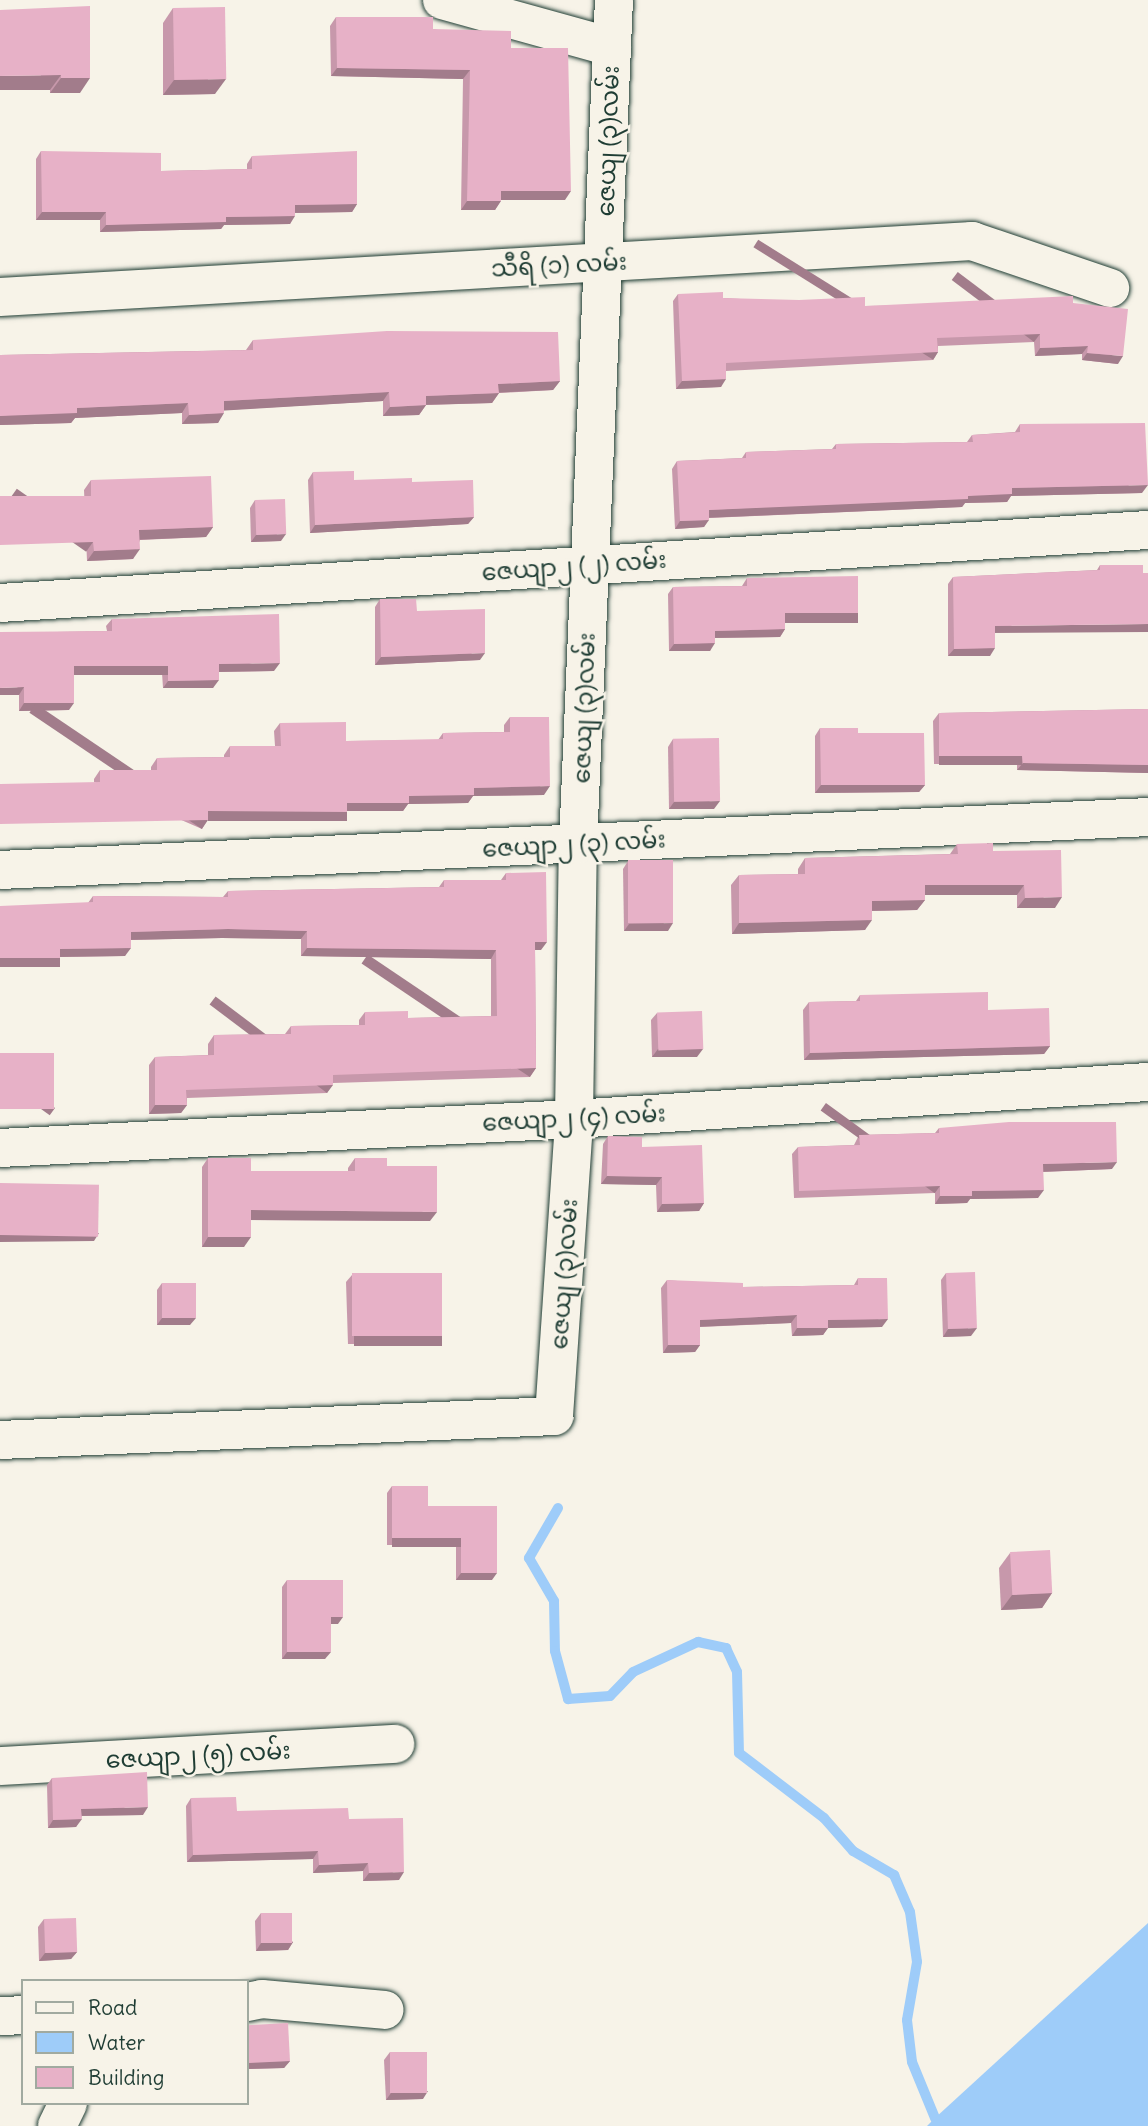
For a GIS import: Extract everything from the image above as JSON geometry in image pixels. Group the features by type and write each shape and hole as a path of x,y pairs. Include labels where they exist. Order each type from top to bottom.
{"street":[{"path":"442,0 612,47"},
{"name":"ဇေယျ (၃)လမ်း","path":"0,1440 554,1416 574,1119 578,844 614,0"},
{"name":"သီရိ (၁) လမ်း","path":"0,297 972,241 1110,288"},
{"name":"ဇေယျာ၂ (၂) လမ်း","path":"0,603 1148,530"},
{"name":"ဇေယျာ၂ (၃) လမ်း","path":"0,870 1148,817"},
{"name":"ဇေယျာ၂ (၄) လမ်း","path":"0,1148 574,1119 1148,1082"},
{"name":"ဇေယျာ၂ (၅) လမ်း","path":"0,1766 395,1744"},
{"path":"248,2002 262,1999 385,2010"},
{"path":"0,2016 21,2015"},
{"path":"57,2126 67,2105"}],"water":[{"path":"1148,1923 1148,2126 927,2126 935,2118"}],"building":[{"path":"90,6 90,78 61,78 61,75 0,76 0,10"},
{"path":"225,7 226,79 174,80 173,8"},
{"path":"336,17 433,17 433,29 511,31 511,48 568,48 571,191 501,191 501,201 467,201 470,70 337,68"},
{"path":"41,151 161,153 161,171 252,169 252,156 357,151 357,204 295,205 295,216 226,217 226,222 106,225 106,212 42,212"},
{"path":"723,292 723,298 799,300 865,297 865,306 1073,296 1073,303 1128,309 1123,356 1087,353 1088,346 1040,348 1040,334 937,338 938,352 726,363 726,379 682,381 678,294"},
{"path":"387,331 558,332 560,381 498,384 499,393 426,396 426,405 390,407 389,392 224,401 224,413 189,415 188,403 77,408 77,413 0,416 0,355 253,350 253,340"},
{"path":"1145,423 1148,485 1012,488 1012,494 968,496 968,499 709,510 709,520 680,521 677,461 746,458 746,452 836,449 836,444 973,442 972,435 1020,432 1020,424"},
{"path":"354,471 354,480 473,480 474,517 315,525 313,472"},
{"path":"211,476 213,527 139,530 140,549 94,551 93,542 0,545 0,496 91,496 91,480"},
{"path":"285,499 286,534 256,535 255,500"},
{"path":"1100,565 1143,565 1143,573 1148,573 1148,624 995,626 995,648 954,649 953,577 1100,570"},
{"path":"858,576 858,613 785,613 785,629 715,631 715,643 674,644 673,587 747,586 747,578"},
{"path":"380,599 416,599 417,611 485,609 485,653 381,657"},
{"path":"279,614 280,663 219,664 219,680 168,681 168,666 74,666 74,703 24,703 24,687 0,688 0,632 112,631 112,619"},
{"path":"1148,709 1148,765 1023,763 1022,756 939,756 939,713"},
{"path":"510,717 549,717 550,786 474,788 474,795 409,796 409,803 347,803 347,812 208,811 208,820 0,824 0,784 100,782 100,770 157,770 157,758 230,757 230,746 281,746 280,723 346,722 346,741 443,739 443,733 510,732"},
{"path":"820,728 858,728 858,733 924,733 925,785 821,785"},
{"path":"719,738 720,801 674,802 673,739"},
{"path":"993,843 993,851 1061,850 1062,897 1025,898 1024,885 925,885 925,900 872,901 872,920 739,923 739,875 805,874 805,858 958,854 957,844"},
{"path":"628,860 673,860 673,923 628,923"},
{"path":"546,872 547,942 535,942 536,1068 333,1075 333,1085 186,1090 187,1105 155,1105 155,1057 214,1055 214,1035 291,1034 291,1026 365,1025 365,1012 408,1011 408,1018 497,1016 496,950 307,948 307,931 228,929 131,932 131,948 60,949 60,958 0,958 0,906 93,902 93,896 228,897 228,891 444,887 444,880 506,880 506,873"},
{"path":"988,992 988,1010 1049,1008 1050,1046 810,1053 809,1002 860,1001 860,995"},
{"path":"702,1011 703,1049 658,1051 657,1013"},
{"path":"0,1053 54,1053 54,1109 0,1109"},
{"path":"1009,1122 1116,1122 1117,1162 1043,1164 1044,1190 972,1191 972,1196 940,1196 940,1186 799,1191 798,1147 860,1145 859,1135 939,1133 939,1128"},
{"path":"608,1136 642,1137 642,1147 702,1145 704,1203 662,1204 662,1177 607,1176"},
{"path":"208,1158 251,1158 251,1171 355,1171 355,1158 387,1158 387,1166 437,1166 437,1212 251,1210 251,1237 208,1237"},
{"path":"0,1183 99,1185 98,1237 0,1235"},
{"path":"975,1272 977,1328 948,1329 946,1273"},
{"path":"352,1273 442,1273 442,1336 352,1336"},
{"path":"858,1278 887,1278 888,1319 828,1320 828,1328 797,1328 797,1315 700,1320 700,1345 668,1345 667,1280 743,1283 743,1287 858,1285"},
{"path":"162,1283 196,1283 196,1318 162,1318"},
{"path":"392,1486 428,1486 428,1506 497,1506 497,1573 461,1573 461,1538 392,1538"},
{"path":"1050,1550 1052,1593 1012,1595 1010,1552"},
{"path":"287,1580 343,1580 343,1617 331,1617 331,1652 287,1652"},
{"path":"147,1772 148,1807 81,1809 82,1819 53,1820 52,1778"},
{"path":"236,1797 237,1811 348,1808 349,1819 403,1818 404,1872 369,1873 368,1863 319,1865 318,1851 193,1855 191,1798"},
{"path":"261,1913 292,1913 292,1943 261,1943"},
{"path":"76,1918 77,1952 45,1953 44,1919"},
{"path":"288,2023 290,2061 249,2063 248,2025"},
{"path":"390,2052 427,2052 427,2093 390,2093"}],"waterway":[{"path":"558,1508 529,1558 554,1601 555,1651 568,1699 610,1696 633,1672 698,1642 726,1648 737,1672 739,1753 824,1818 853,1851 894,1875 910,1912 917,1962 907,2020 912,2062 935,2118"}]}
